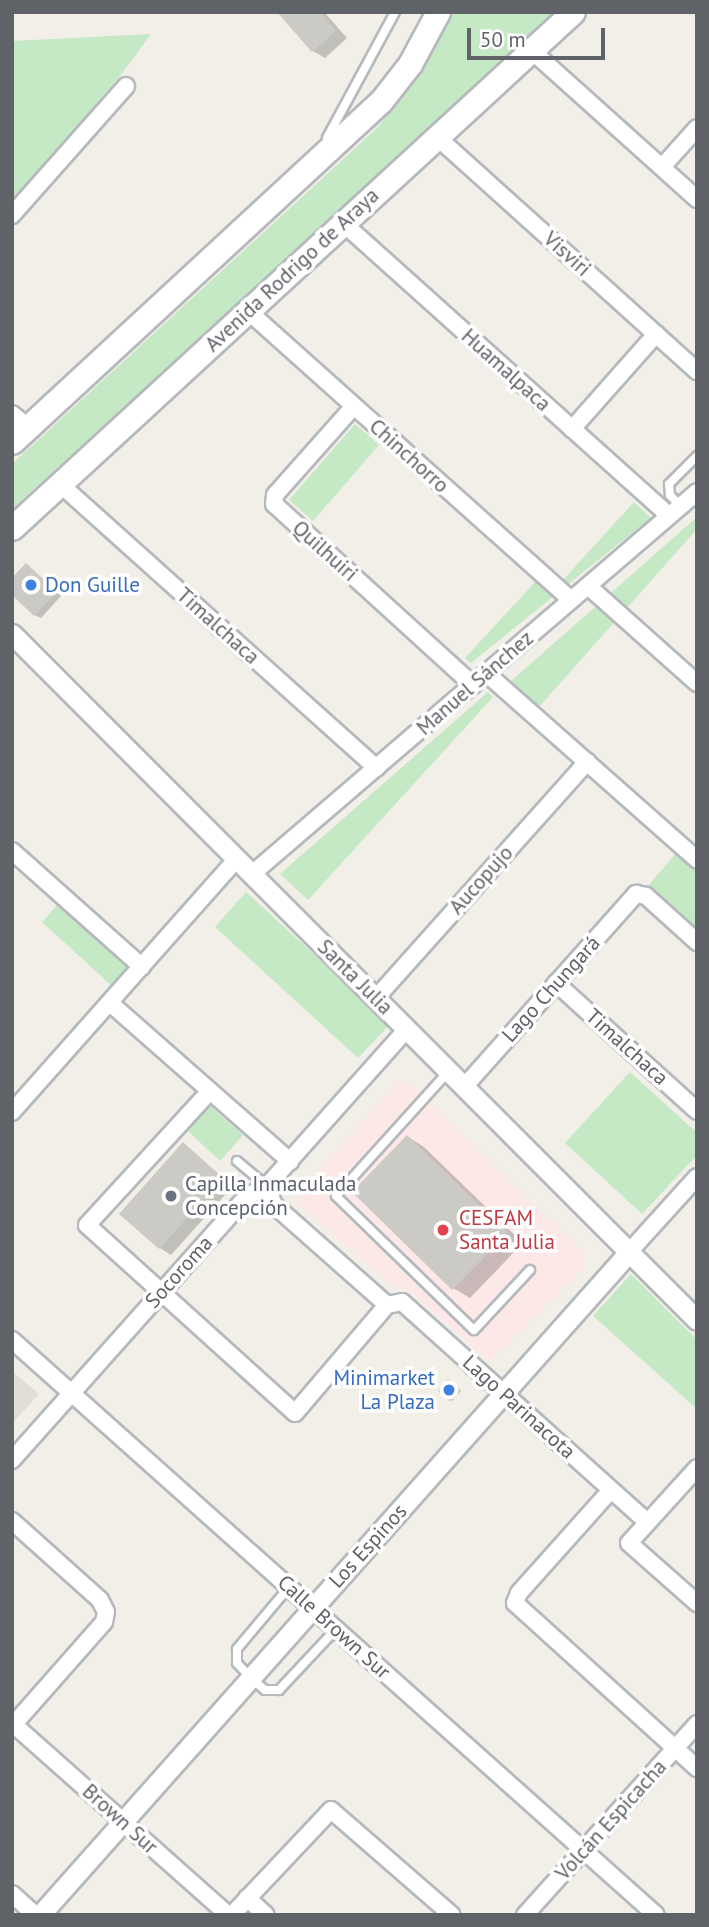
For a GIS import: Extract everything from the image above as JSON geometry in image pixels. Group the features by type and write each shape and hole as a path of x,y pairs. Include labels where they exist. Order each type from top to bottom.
{"main road":[{"path":"18,428 302,175 396,83 438,12"},
{"name":"Avenida Rodrigo de Araya","path":"12,528 573,12"}],"street":[{"path":"531,50 697,199"},
{"path":"12,215 125,86"},
{"path":"662,167 697,128"},
{"name":"Visviri","path":"437,137 697,371"},
{"name":"Huamalpaca","path":"343,223 572,429 686,504"},
{"name":"Chinchorro","path":"248,311 571,600"},
{"path":"572,429 656,334"},
{"name":"Quilhuiri","path":"354,407 275,495 274,504 473,685"},
{"name":"Timalchaca","path":"60,484 376,768"},
{"name":"Manuel Sánchez","path":"253,874 686,504"},
{"path":"588,586 697,683"},
{"name":"Santa Julia","path":"12,634 697,1320"},
{"path":"486,673 697,860"},
{"name":"Aucopujo","path":"376,998 587,762"},
{"path":"12,851 142,967"},
{"path":"12,1112 237,859"},
{"name":"Lago Chungará","path":"464,1087 639,893 697,942"},
{"name":"Timalchaca","path":"556,984 697,1111"},
{"path":"110,1003 290,1161"},
{"name":"Socoroma","path":"12,1460 246,1197 267,1186 407,1029"},
{"path":"210,1091 87,1224 295,1413 387,1305"},
{"name":"Los Espinos","path":"38,1915 697,1177"},
{"name":"Lago Parinacota","path":"267,1186 274,1205 387,1305 402,1302 647,1522"},
{"name":"Calle Brown Sur","path":"12,1340 656,1915"},
{"path":"697,1468 629,1543 697,1603"},
{"path":"611,1490 519,1593 515,1603 697,1768"},
{"path":"12,1521 100,1600 106,1612 104,1622 13,1723"},
{"name":"Brown Sur","path":"13,1723 230,1915 331,1810 452,1915"},
{"name":"Volcán Espicacha","path":"525,1915 697,1724"},
{"path":"12,1894 38,1915"},
{"path":"247,1898 266,1915"}],"lane":[{"path":"302,175 352,97 395,12"},
{"path":"686,504 670,495 669,484 697,456"},
{"path":"448,1071 336,1196 474,1330 530,1270"},
{"path":"237,1161 267,1186"},
{"path":"289,1587 237,1649 237,1663 251,1678 265,1690 279,1690 336,1629"}],"shaded area":[{"name":"CESFAM Santa Julia","path":"399,1081 409,1082 584,1253 584,1268 490,1362 405,1287 395,1289 300,1206 301,1190"},
{"path":"12,1371 39,1394 12,1424"}],"green space":[{"path":"454,12 558,12 12,509 12,464 378,127 419,74"},
{"path":"151,34 123,72 12,202 12,41"},
{"path":"355,424 379,445 313,521 289,500"},
{"path":"634,502 651,518 567,585 562,581"},
{"path":"697,517 697,529 538,708 510,682"},
{"path":"537,580 555,595 471,663 465,658"},
{"path":"488,692 493,697 308,900 280,874"},
{"path":"678,851 697,868 697,931 646,888"},
{"path":"246,892 390,1024 358,1058 215,927"},
{"path":"60,902 131,968 113,987 42,922"},
{"path":"630,1072 697,1133 697,1155 642,1214 565,1143"},
{"path":"210,1106 243,1135 220,1161 188,1131"},
{"path":"631,1274 697,1340 697,1409 593,1316"}],"building":[{"path":"277,12 320,12 336,31 312,52"},
{"name":"Don Guille","path":"26,563 57,592 34,616 12,595 12,578"},
{"path":"407,1135 508,1233 452,1290 352,1192"},
{"name":"Capilla Inmaculada Concepción","path":"183,1142 223,1178 159,1249 119,1214"},
{"name":"Minimarket La Plaza","path":"448,1379 460,1389 449,1401 438,1391"}],"place":[{"name":"Don Guille","path":"31,585"},
{"name":"Capilla Inmaculada Concepción","path":"171,1196"},
{"name":"CESFAM Santa Julia","path":"443,1230"},
{"name":"Minimarket La Plaza","path":"449,1390"}]}
